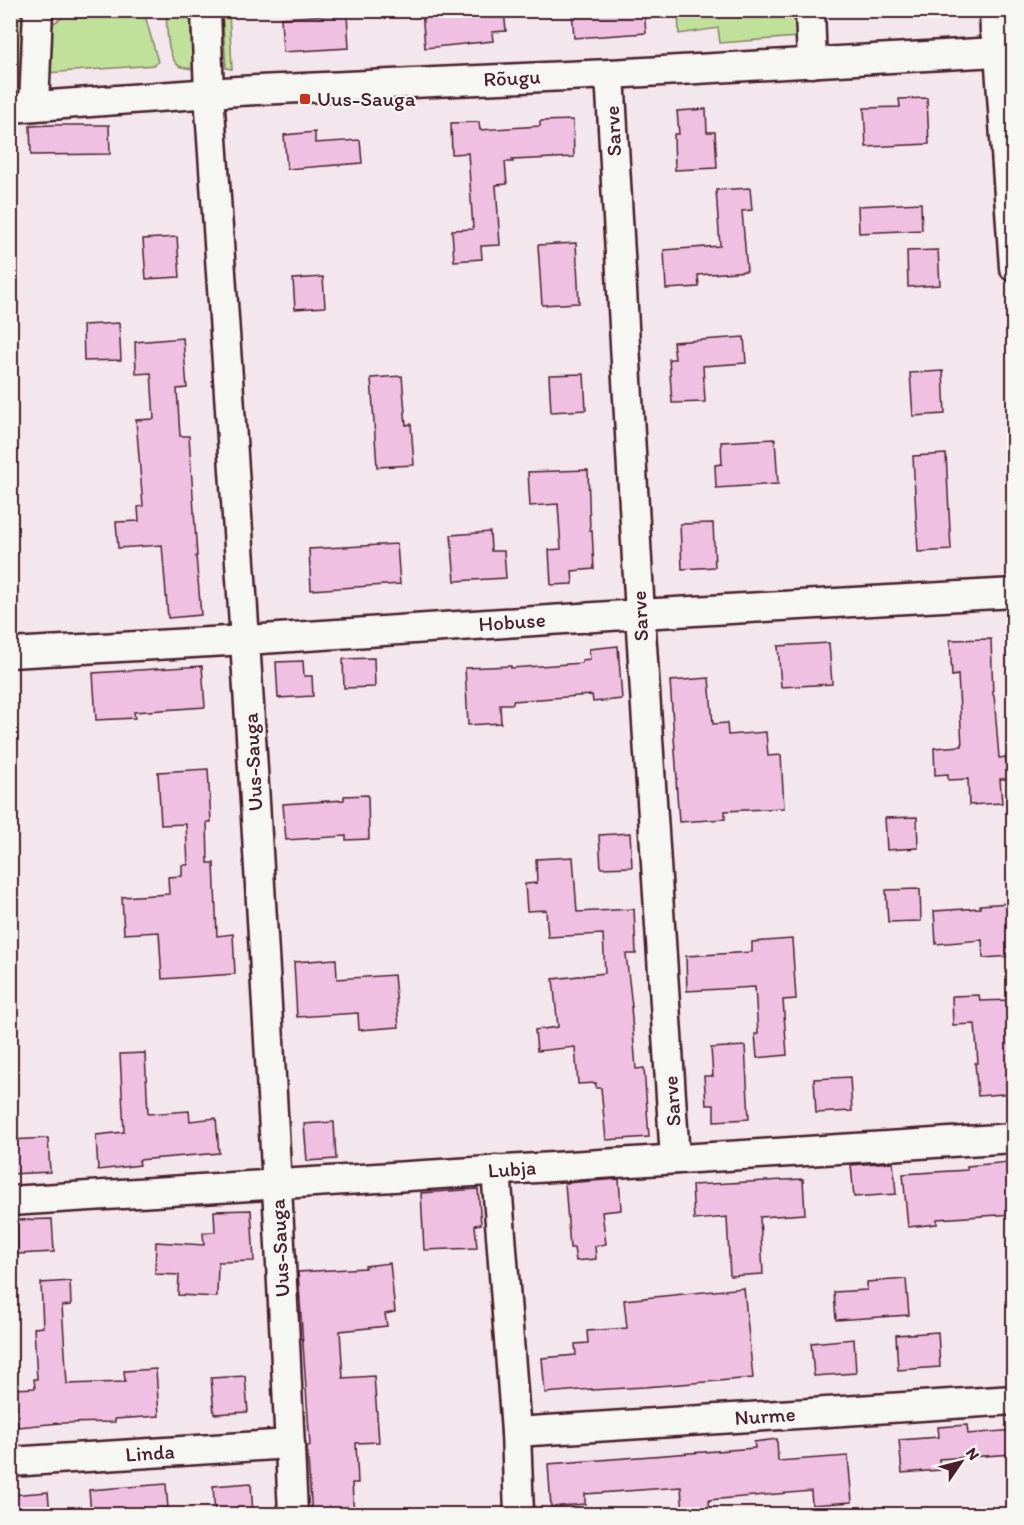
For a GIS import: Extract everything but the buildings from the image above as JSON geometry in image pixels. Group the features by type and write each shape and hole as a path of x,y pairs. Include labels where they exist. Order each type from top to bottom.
{"street":[{"path":"22,107 38,10"},
{"name":"Uus-Sauga","path":"206,10 209,94 246,640 293,1515"},
{"path":"810,10 812,63"},
{"path":"994,10 995,32 1006,52 1014,267"},
{"name":"Rõugu","path":"22,107 209,94 1006,52"},
{"name":"Sarve","path":"610,74 640,614 675,1159"},
{"name":"Hobuse","path":"10,653 1014,593"},
{"name":"Lubja","path":"10,1201 1014,1138"},
{"path":"496,1170 516,1432 519,1515"},
{"name":"Nurme","path":"516,1432 1014,1400"},
{"name":"Linda","path":"10,1462 290,1444"}],"green space":[{"path":"62,11 74,11 75,18 144,12 158,62 155,65 46,73 47,27 62,18"},
{"path":"166,11 190,11 193,69 179,66 172,56 169,49"},
{"path":"222,11 229,11 232,69 226,68"},
{"path":"678,11 796,11 798,37 720,43 718,28 679,34"},
{"path":"27,15 24,74 11,74 11,16"}],"place":[{"name":"Uus-Sauga","path":"305,99"}]}
